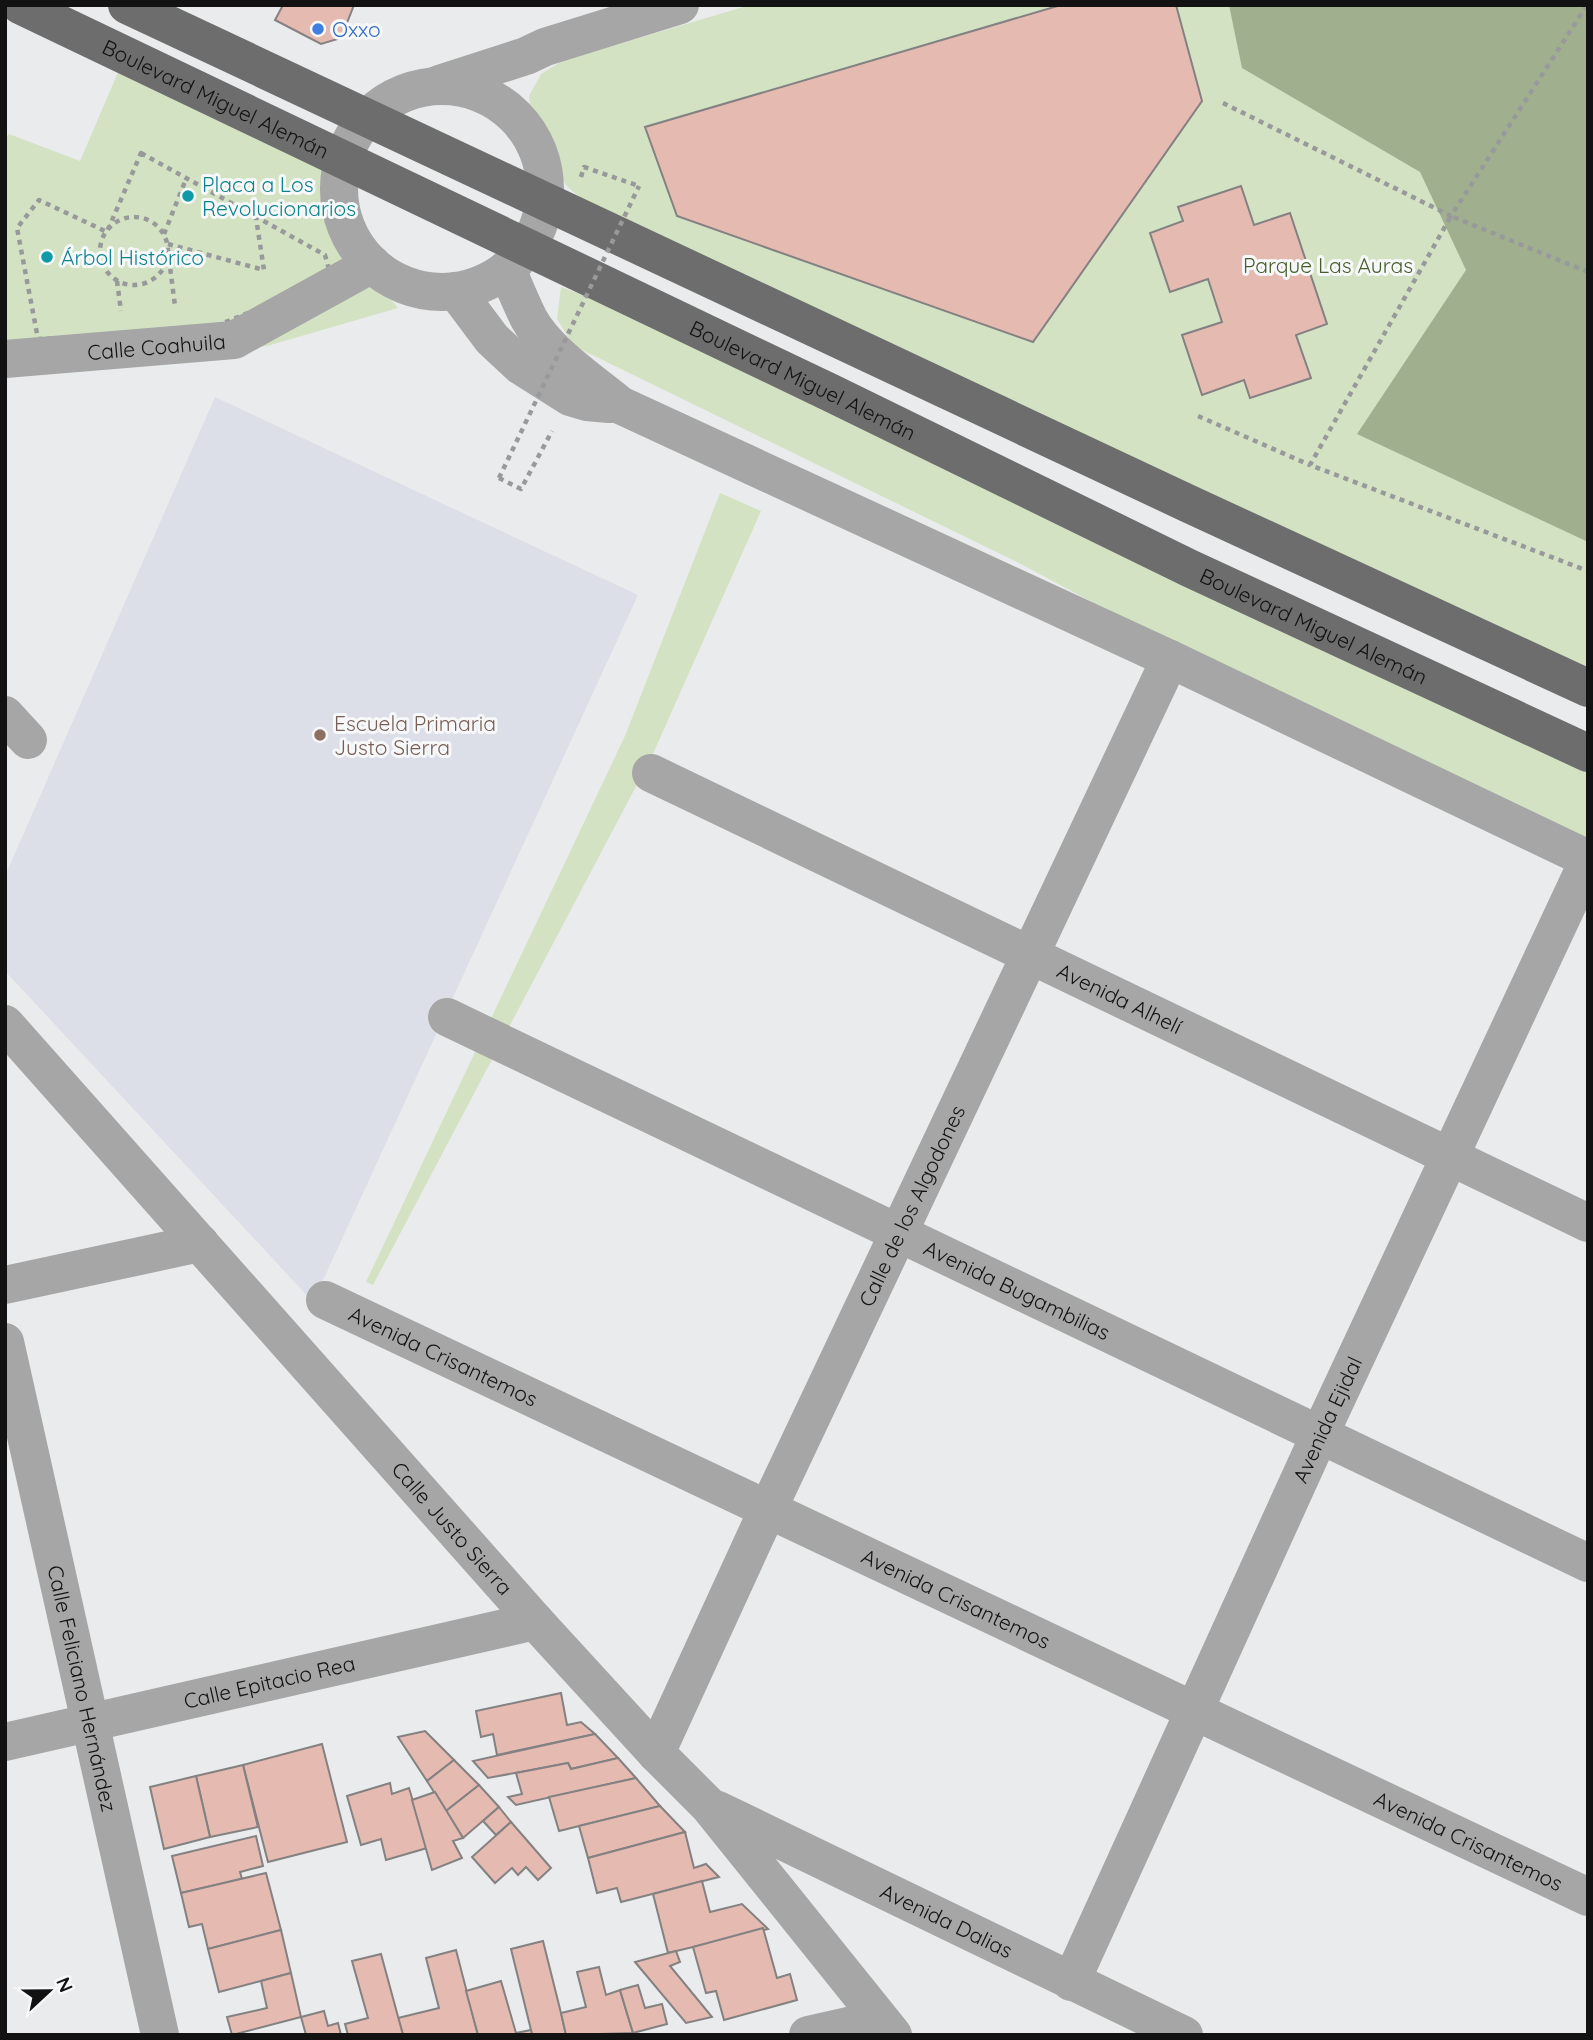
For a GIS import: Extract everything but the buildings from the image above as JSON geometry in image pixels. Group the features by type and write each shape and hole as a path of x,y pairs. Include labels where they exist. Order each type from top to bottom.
{"main road":[{"name":"Boulevard Miguel Alemán","path":"20,5 342,159 517,259 1588,753"},
{"path":"127,5 1588,688"}],"street":[{"path":"432,86 472,90 504,107 518,119 535,144 543,171 544,201 540,221 517,259 483,283 456,291 425,290 396,281 372,264 354,242 342,215 339,186 342,159 366,118 398,95 680,5"},
{"path":"504,107 505,94 526,56"},
{"path":"517,259 530,321 571,365 621,405 1170,659 1588,860"},
{"name":"Calle Coahuila","path":"5,359 234,340 372,264"},
{"path":"456,291 492,339 521,366 570,397 587,402 621,405"},
{"name":"Calle de los Algodones","path":"656,1753 768,1509 1170,659"},
{"name":"Avenida Alhelí","path":"651,773 1588,1223"},
{"name":"Avenida Ejidal","path":"1072,1982 1320,1434 1588,860"},
{"name":"Avenida Bugambilias","path":"447,1017 1588,1563"},
{"name":"Calle Justo Sierra","path":"5,1024 535,1621 656,1753 709,1806 886,2027"},
{"path":"5,1285 200,1243"},
{"name":"Avenida Crisantemos","path":"326,1300 1588,1897"},
{"name":"Calle Feliciano Hernández","path":"5,1342 160,2035"},
{"name":"Calle Epitacio Rea","path":"5,1742 535,1621"},
{"name":"Avenida Dalias","path":"709,1806 1184,2035"},
{"path":"807,2035 886,2027"}],"path":[{"path":"1310,465 1451,216 1587,5"},
{"path":"1223,103 1451,216 1588,272"},
{"path":"107,232 39,200 17,228 38,340 179,334 216,326 292,295 330,273 325,255 141,153 107,232 102,242 101,253 108,273 117,281 138,285 149,282 165,266 168,255"},
{"path":"570,397 520,489 499,478 639,186 584,167"},
{"path":"164,234 186,179"},
{"path":"107,232 114,223 136,217 147,220 164,234 168,244 175,308"},
{"path":"168,244 264,270 256,217"},
{"path":"177,321 179,334"},
{"path":"1198,415 1310,465 1588,571"}],"shaded area":[{"name":"Escuela Primaria Justo Sierra","path":"215,397 638,595 313,1302 5,971 5,876"}],"green space":[{"name":"Parque Las Auras","path":"750,5 1588,5 1588,672 598,214 566,185 531,117 529,96 541,74 562,61"},
{"path":"1229,5 1588,5 1588,542 1357,434 1466,270 1420,172 1242,68"},
{"path":"119,70 353,179 350,219 353,235 365,263 398,308 267,346 5,369 5,138 9,134 80,161"},
{"path":"561,287 694,336 1588,760 1588,845 574,346 557,319"},
{"path":"720,493 761,511 652,756 373,1285 366,1282 625,736"}],"place":[{"name":"Oxxo","path":"318,29"},
{"name":"Placa a Los Revolucionarios","path":"188,196"},
{"name":"Árbol Histórico","path":"47,257"},
{"name":"Escuela Primaria Justo Sierra","path":"320,735"}]}
